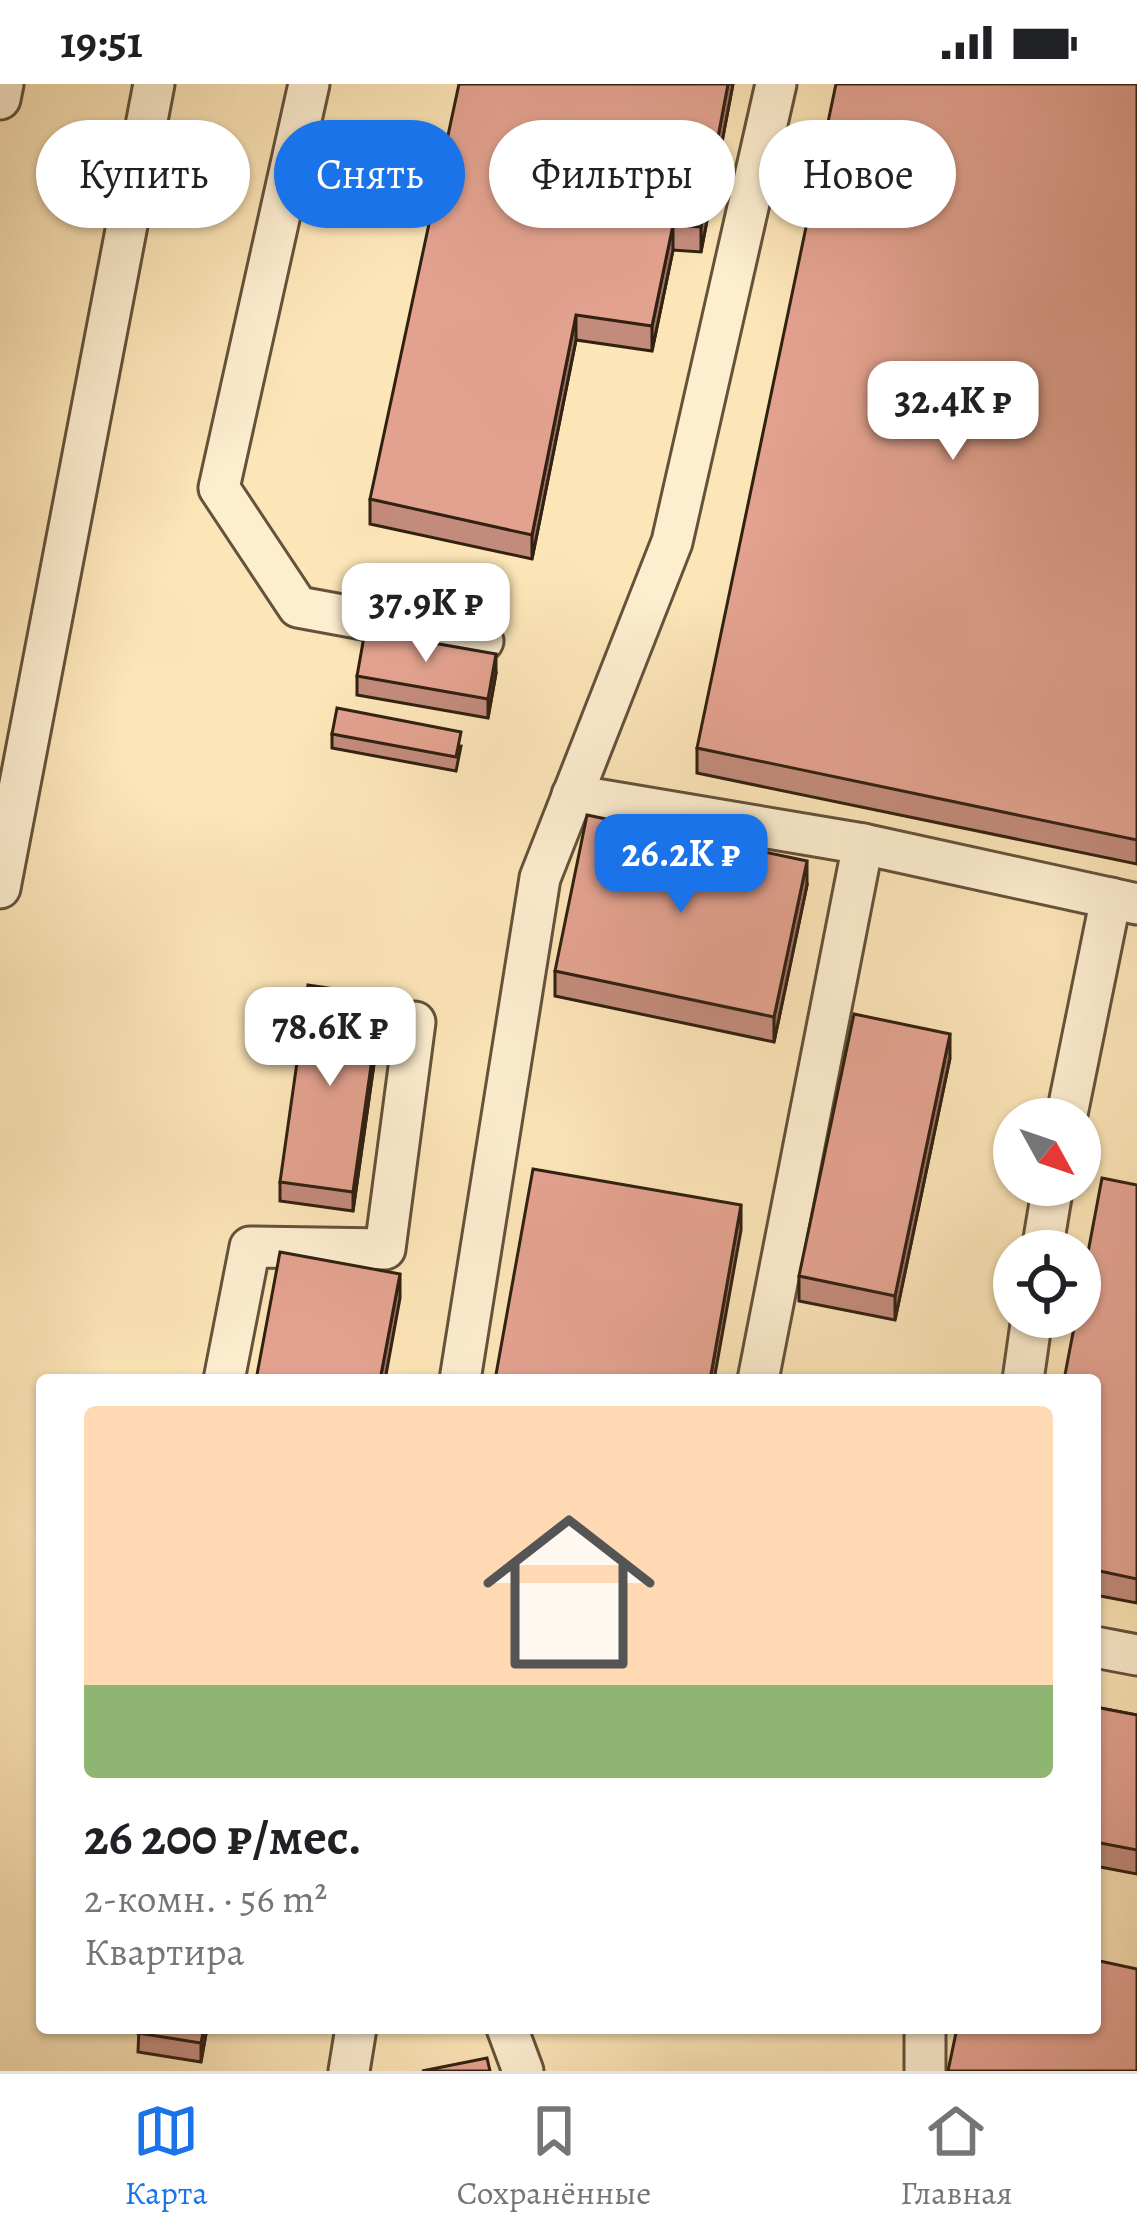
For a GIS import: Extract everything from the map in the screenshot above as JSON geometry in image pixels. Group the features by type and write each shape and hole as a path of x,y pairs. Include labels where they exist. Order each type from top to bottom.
{"lane":[{"path":"0,99 3,84"},
{"path":"0,888 11,769 154,84"},
{"path":"309,84 219,488 298,607 483,641"},
{"path":"461,1374 540,878 672,542 776,84"},
{"path":"572,795 863,844 1124,901 1072,1098"},
{"path":"759,1374 863,844"},
{"path":"225,1374 250,1247 385,1249 415,1022"},
{"path":"1023,1374 1029,1338"},
{"path":"1101,1648 1137,1655"},
{"path":"349,2071 355,2034"},
{"path":"509,2034 523,2071"},
{"path":"925,2034 925,2071"}],"building":[{"path":"459,84 728,84 721,120 489,120 489,228 672,228 652,326 576,315 532,535 370,499 428,228 465,228 465,120 451,120"},
{"path":"836,84 1137,84 1137,840 697,748 806,228 956,228 956,120 828,120"},
{"path":"365,631 496,654 488,699 357,676"},
{"path":"337,708 461,732 456,757 332,734"},
{"path":"587,815 807,861 774,1017 555,971"},
{"path":"308,985 381,996 353,1192 280,1182"},
{"path":"854,1014 950,1034 895,1296 799,1276"},
{"path":"533,1169 741,1205 711,1374 496,1374"},
{"path":"1102,1178 1137,1185 1137,1579 1101,1571 1101,1374 1065,1374 1072,1338 1101,1338 1101,1230 1092,1230 1097,1206 1101,1206"},
{"path":"280,1252 400,1274 381,1374 257,1374"},
{"path":"1101,1708 1137,1715 1137,1850 1101,1843"},
{"path":"1101,1961 1137,1969 1137,2071 948,2071 956,2034 1101,2034"},
{"path":"144,2034 203,2034 201,2043"},
{"path":"487,2058 490,2071 422,2071"}]}
